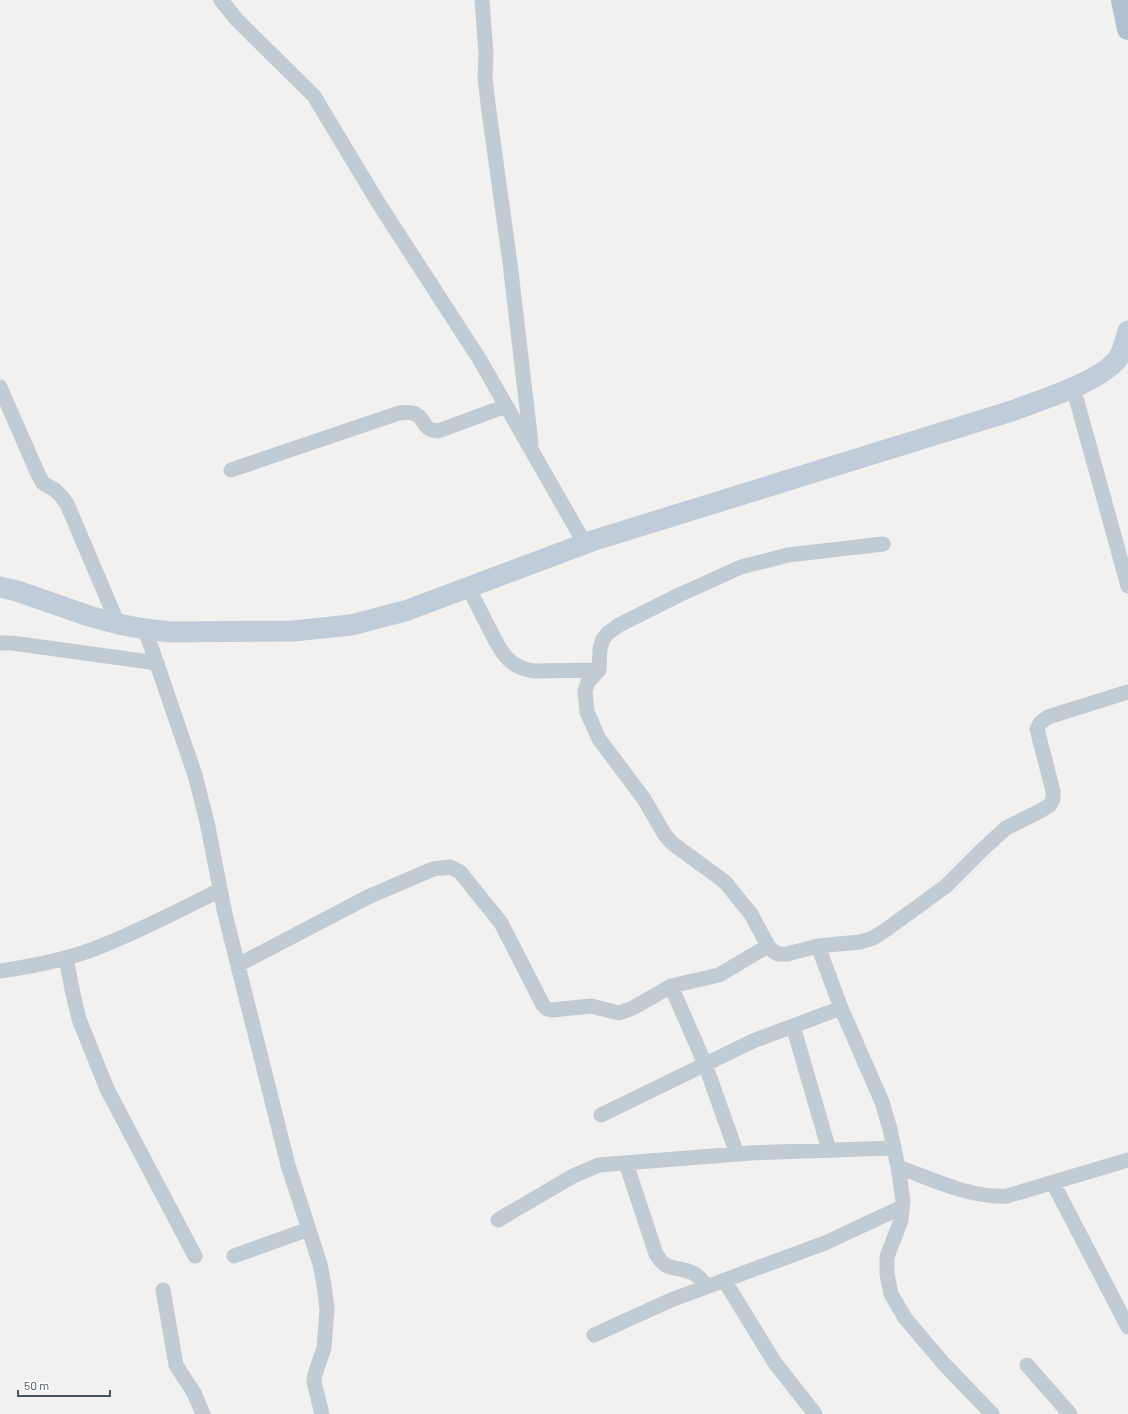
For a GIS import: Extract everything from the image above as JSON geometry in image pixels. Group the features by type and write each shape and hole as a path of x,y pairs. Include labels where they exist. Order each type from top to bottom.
{"main road":[{"path":"1122,0 1128,29"},
{"path":"0,587 17,591 89,616 118,624 171,632 293,631 351,625 405,611 585,544 1015,410 1073,387 1102,373 1117,359 1123,349 1128,331"}],"street":[{"path":"221,0 237,20 314,96 368,186 480,360 585,544"},
{"path":"482,0 486,54 485,77 510,263 531,450"},
{"path":"0,387 43,483 58,493 67,504 118,624"},
{"path":"1073,387 1128,586"},
{"path":"231,470 399,413 410,412 417,414 423,420 426,428 438,431 506,406"},
{"path":"883,544 788,555 741,567 692,588 619,625 608,633 603,639 600,649 599,670 588,682 585,691 587,712 599,740 644,799 665,835 672,843 725,882 751,914 772,951 778,954 787,954 818,946 860,942 878,935 946,886 1006,828 1040,812 1050,805 1053,799 1053,791 1037,729 1040,723 1048,717 1128,692"},
{"path":"468,587 500,650 513,664 525,670 534,671 599,670"},
{"path":"145,629 195,775 207,822 220,890 288,1165 320,1264 327,1309 324,1348 314,1374 322,1414"},
{"path":"0,642 157,663"},
{"path":"238,965 368,897 433,869 450,867 460,872 501,923 543,1005 547,1009 552,1010 591,1006 620,1012 633,1008 671,986 719,975 768,946"},
{"path":"0,971 66,958 103,946 220,890"},
{"path":"818,946 841,1008 882,1102 890,1129 898,1167 903,1202 901,1220 887,1257 887,1274 892,1294 905,1318 944,1364 992,1414"},
{"path":"66,958 79,1019 106,1089 195,1256"},
{"path":"671,986 705,1064 737,1154"},
{"path":"601,1115 753,1041 841,1008"},
{"path":"793,1026 829,1150"},
{"path":"498,1220 584,1170 599,1165 737,1154 894,1148"},
{"path":"898,1167 974,1194 994,1197 1007,1196 1128,1160"},
{"path":"626,1163 656,1254 666,1266 696,1275 707,1286"},
{"path":"1053,1183 1128,1327"},
{"path":"594,1335 671,1300 825,1243 902,1207"},
{"path":"234,1256 309,1229"},
{"path":"724,1280 775,1363 815,1414"},
{"path":"163,1290 176,1365 194,1393 203,1414"},
{"path":"1028,1365 1070,1414"}]}
